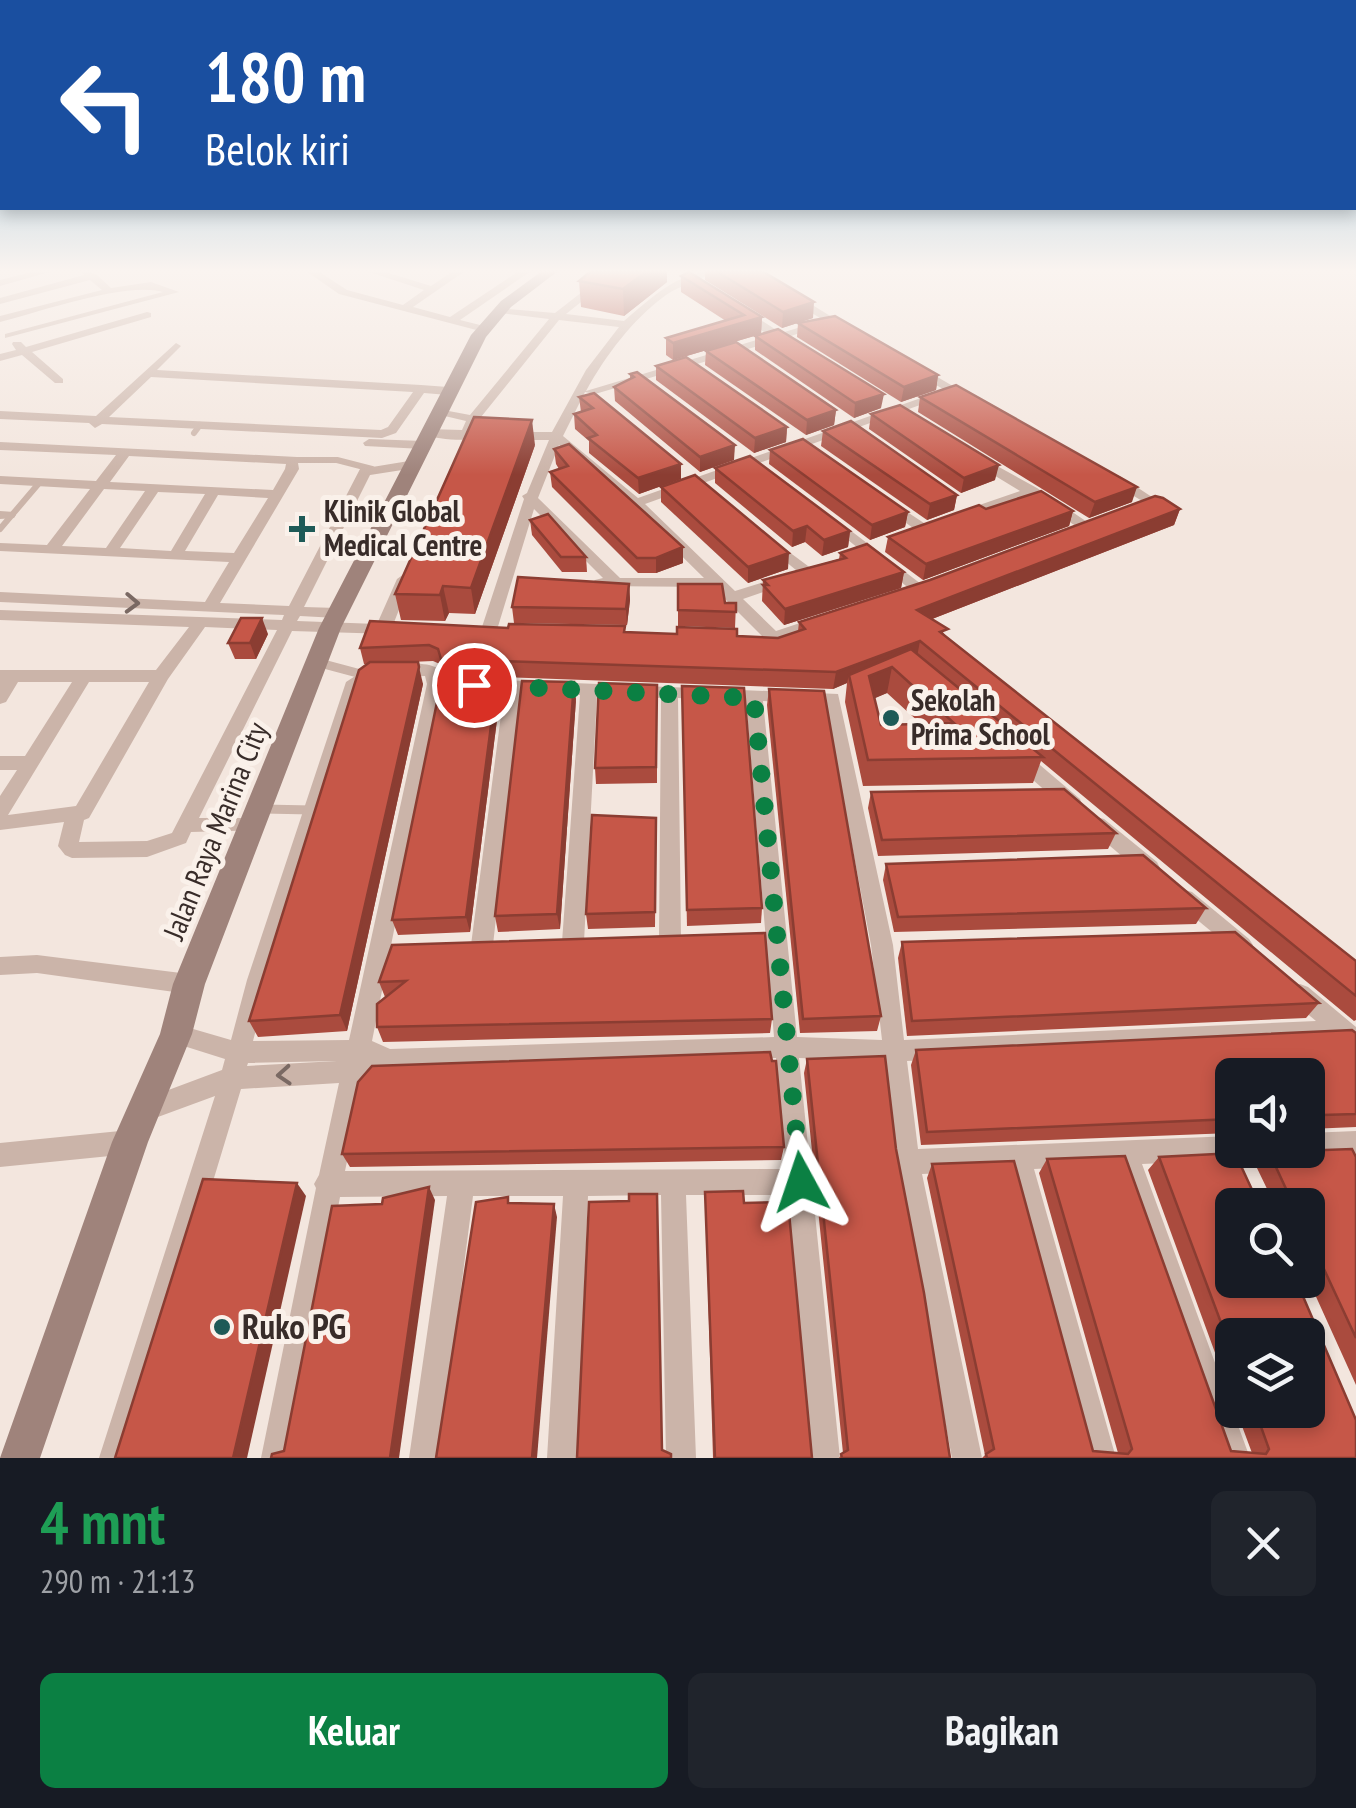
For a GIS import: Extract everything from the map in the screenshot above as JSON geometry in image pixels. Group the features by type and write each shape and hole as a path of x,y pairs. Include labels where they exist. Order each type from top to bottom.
{"main road":[{"name":"Jalan Raya Marina City","path":"18,1458 130,1142 176,1034 190,984 316,662 429,423 480,339"}],"street":[{"path":"12,339 59,381"},
{"path":"0,358 65,339"},
{"path":"459,452 473,418 538,339"},
{"path":"507,633 480,632 504,580 529,496 558,433 588,390 615,339"},
{"path":"588,390 772,339"},
{"path":"783,339 796,348"},
{"path":"95,424 176,346"},
{"path":"738,348 754,360"},
{"path":"689,363 704,373"},
{"path":"908,364 986,409"},
{"path":"148,373 429,423 466,435 558,433"},
{"path":"640,378 656,390"},
{"path":"588,390 605,403"},
{"path":"636,503 954,391"},
{"path":"880,400 913,421"},
{"path":"835,416 866,438"},
{"path":"308,435 473,418 495,422"},
{"path":"0,419 308,435 388,433 429,423"},
{"path":"75,816 68,846 87,852 168,845 189,826 365,472 429,423"},
{"path":"511,424 558,433 779,635"},
{"path":"792,433 821,454"},
{"path":"0,446 292,460 292,469 278,494 206,614 161,676 82,813 0,823"},
{"path":"734,451 765,474"},
{"path":"964,451 1095,526 1072,534"},
{"path":"51,550 125,452"},
{"path":"685,470 712,493"},
{"path":"1100,471 1154,502 1117,518"},
{"path":"0,480 278,494"},
{"path":"110,552 155,487"},
{"path":"175,554 214,491"},
{"path":"907,536 1032,491"},
{"path":"529,496 616,584"},
{"path":"880,498 925,530"},
{"path":"958,501 973,512"},
{"path":"826,516 920,590"},
{"path":"766,538 807,572"},
{"path":"855,554 889,542"},
{"path":"0,547 238,558"},
{"path":"0,598 333,621 392,630 413,558"},
{"path":"733,597 823,566"},
{"path":"504,580 523,581"},
{"path":"579,582 720,582"},
{"path":"903,595 937,584"},
{"path":"0,615 206,614"},
{"path":"754,637 779,635 836,616"},
{"path":"114,1458 354,682 361,674 432,670 435,684 393,948 327,1184 276,1458"},
{"path":"0,698 7,676 161,676"},
{"path":"0,812 83,678"},
{"path":"435,684 754,698 841,694 892,945 896,1051 907,1162 967,1458"},
{"path":"482,945 513,687"},
{"path":"574,942 589,690"},
{"path":"668,693 670,939"},
{"path":"754,698 768,936 790,1048 824,1458"},
{"path":"1004,744 1258,959"},
{"path":"0,763 32,762"},
{"path":"1023,795 1061,794"},
{"path":"189,826 258,817"},
{"path":"1100,860 1139,859"},
{"path":"1191,936 1229,935"},
{"path":"0,966 37,964 190,984"},
{"path":"1286,982 1349,1035"},
{"path":"176,1034 235,1065"},
{"path":"147,1108 235,1065 359,1060 376,1052 386,1060 790,1048 896,1051 1349,1035"},
{"path":"0,1155 130,1142"},
{"path":"1325,1147 1352,1150"},
{"path":"907,1162 1215,1149"},
{"path":"1126,1153 1235,1458"},
{"path":"1018,1156 1101,1458"},
{"path":"1241,1168 1244,1176"},
{"path":"424,1458 462,1182"},
{"path":"562,1458 576,1182"},
{"path":"327,1184 801,1182"},
{"path":"673,1183 680,1458"}],"lane":[{"path":"292,460 337,460 372,468"},
{"path":"0,529 5,515 40,482"},
{"path":"64,617 76,601"},
{"path":"316,662 361,674"},
{"path":"258,817 315,810"}],"building":[{"path":"760,339 794,339 884,394 855,403"},
{"path":"825,339 875,339 938,375 904,387"},
{"path":"736,342 836,410 807,420 706,351"},
{"path":"686,357 787,427 755,438 656,366"},
{"path":"637,372 735,445 700,457 614,387"},
{"path":"956,385 1137,487 1095,502 920,397"},
{"path":"594,393 681,464 638,478 588,438 597,435 574,414 593,408 579,397"},
{"path":"900,405 999,465 964,478 871,414"},
{"path":"474,417 532,420 471,588 443,586 440,595 395,594"},
{"path":"851,421 957,495 930,504 823,431"},
{"path":"803,439 908,512 872,525 770,450"},
{"path":"569,444 683,547 656,558 637,558 550,472 568,466 554,449"},
{"path":"750,456 850,531 824,540 807,526 793,531 715,468"},
{"path":"695,475 789,553 748,567 661,487"},
{"path":"1041,491 1073,511 926,564 888,537 979,505 986,509"},
{"path":"1155,496 1180,509 917,610 948,629 940,632 1356,961 1356,996 920,641 836,672 441,659 438,649 429,645 360,648 370,621 508,628 509,624 625,626 624,632 677,634 677,627 737,629 737,636 778,638 805,629 799,622 930,580"},
{"path":"548,514 586,557 561,557 530,520"},
{"path":"867,544 904,572 785,609 763,585 768,585 763,580 846,558 840,553"},
{"path":"518,577 629,584 626,609 512,607"},
{"path":"678,584 722,584 725,603 736,603 736,612 678,610"},
{"path":"241,618 262,618 250,643 228,643"},
{"path":"911,649 1043,757 868,760 849,675","holes":["892,667 954,723 881,725 869,676"]},
{"path":"370,662 418,662 419,667 340,1015 249,1021 359,670"},
{"path":"442,678 497,680 466,917 392,920"},
{"path":"522,681 574,682 557,914 495,916"},
{"path":"599,683 657,685 656,767 595,768"},
{"path":"682,686 744,688 762,908 687,910"},
{"path":"769,689 824,691 881,1016 803,1019"},
{"path":"1064,789 1116,833 882,840 871,792"},
{"path":"592,815 656,818 655,912 586,914"},
{"path":"1143,855 1206,908 898,917 886,864"},
{"path":"1235,932 1319,1003 912,1021 902,942"},
{"path":"765,933 772,1019 377,1027 377,1004 406,981 379,982 392,945"},
{"path":"1352,1030 1356,1033 1356,1114 1325,1115 1325,1058 1215,1058 1215,1120 927,1132 916,1050"},
{"path":"770,1052 772,1061 776,1061 784,1147 342,1154 358,1082 372,1066"},
{"path":"885,1056 896,1149 950,1458 842,1458 841,1454 848,1450 807,1059"},
{"path":"1352,1149 1356,1157 1356,1338 1325,1271 1325,1188 1286,1188 1276,1168 1325,1168 1325,1150"},
{"path":"1215,1154 1215,1168 1242,1168 1251,1188 1215,1188 1215,1298 1304,1298 1312,1318 1219,1318 1159,1157"},
{"path":"1125,1156 1215,1406 1215,1428 1223,1428 1231,1451 1266,1454 1269,1449 1261,1428 1325,1428 1325,1348 1356,1420 1356,1458 987,1458 986,1454 994,1449 932,1164 1014,1161 1093,1451 1128,1454 1132,1449 1047,1159"},
{"name":"Ruko PG","path":"203,1179 297,1183 233,1458 115,1458"},
{"path":"429,1187 390,1458 271,1458 272,1454 284,1451 332,1206 382,1204 383,1198"},
{"path":"743,1191 744,1203 788,1202 812,1458 715,1458 705,1192"},
{"path":"629,1194 657,1194 662,1450 671,1458 577,1458 589,1202 629,1201"},
{"path":"508,1197 508,1203 554,1204 532,1458 436,1458 476,1202"}],"place":[{"name":"Klinik Global Medical Centre","path":"302,529"},
{"name":"Sekolah Prima School","path":"891,718"},
{"name":"Ruko PG","path":"222,1327"}],"route":[{"path":"474,685 754,698 801,1182"}]}
